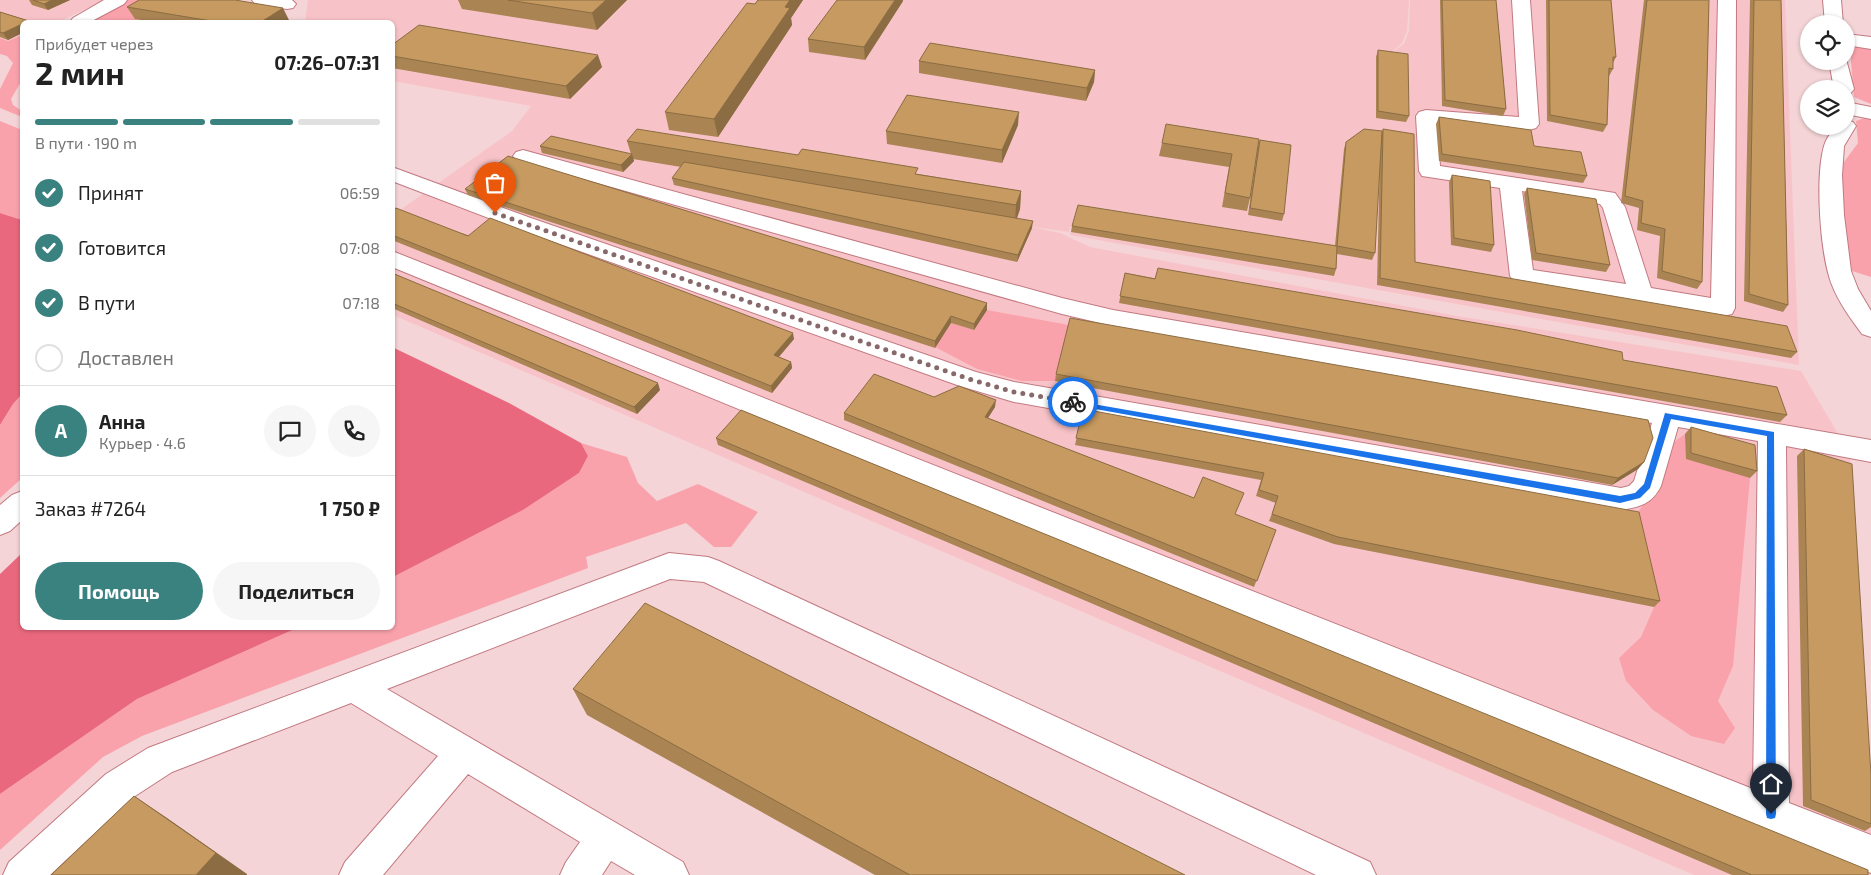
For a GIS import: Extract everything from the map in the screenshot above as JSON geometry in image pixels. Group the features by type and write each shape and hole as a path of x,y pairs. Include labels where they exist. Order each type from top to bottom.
{"street":[{"path":"82,20 98,9 118,0"},
{"path":"261,0 287,4"},
{"path":"1521,0 1529,124 1426,116 1430,171 1607,198 1614,207 1641,294"},
{"path":"1510,183 1522,276 1723,308 1727,0"},
{"path":"1832,0 1833,15"},
{"path":"1855,41 1871,44"},
{"path":"1855,111 1871,113"},
{"path":"1838,135 1831,164 1836,252 1843,282 1854,305 1871,328"},
{"path":"523,156 1062,306 1113,318 1871,451"},
{"path":"395,174 520,222 951,373 1023,393 1620,499 1637,496 1648,486 1668,416"},
{"path":"395,259 1871,854"},
{"path":"1771,814 1772,434"},
{"path":"0,523 20,505"},
{"path":"22,875 119,786 160,760 669,566 708,570 1358,875"},
{"path":"354,687 670,875"},
{"path":"358,875 464,752"},
{"path":"578,875 606,837"}],"shaded area":[{"path":"0,0 105,0 62,20 20,20 20,36 8,41 0,38"},
{"path":"126,0 167,0 136,19 142,20 89,20 98,13"},
{"path":"308,0 1409,0 1407,31 1402,43 1390,54 1404,44 1409,31 1410,0 1785,0 1799,365 1070,235 1076,211 1069,232 1027,226 1060,233 1090,247 1457,316 1801,371 1850,454 1871,789 1871,875 1694,875 395,316 395,214 512,131 531,106 395,81 395,20 305,20"},
{"path":"20,36 20,83 11,99 13,105 20,110 20,116 0,108 0,89 13,63 7,56 0,54 0,38 8,41"},
{"path":"1855,47 1871,47 1871,104 1855,97 1855,80 1853,80 1852,70 1855,70"},
{"path":"1864,118 1871,119 1871,277 1852,271 1845,245 1838,170 1858,143 1856,121"},
{"path":"0,121 20,129 20,219 0,213"},
{"path":"0,213 20,219 20,396 0,425"},
{"path":"987,310 1069,325 1055,381 1022,381 977,369 935,347 951,323 974,330"},
{"path":"395,348 509,403 581,443 588,456 579,473 523,510 395,576"},
{"path":"20,396 20,480 0,498 0,425"},
{"path":"1685,434 1750,478 1733,666 1718,701 1735,728 1724,744 1691,736 1653,710 1626,681 1619,658 1641,637 1654,607 1633,518 1653,493 1674,442"},
{"path":"581,443 627,457 638,483 657,501 698,484 758,512 731,547 714,547 686,523 586,557 588,568 142,736 103,757 0,850 0,794 137,699 292,630 395,630 395,576 523,510 579,473 588,456"},
{"path":"20,555 20,630 292,630 137,699 0,794 0,574"}],"building":[{"path":"33,0 52,0 44,4"},
{"path":"139,0 235,0 283,8 264,20 205,20 127,7"},
{"path":"508,0 606,0 592,13"},
{"path":"758,0 790,0 785,7 790,8 714,119 665,112 747,3 755,4"},
{"path":"837,0 895,0 864,47 808,39"},
{"path":"1442,0 1496,0 1506,109 1445,100"},
{"path":"1549,0 1611,0 1616,57 1613,57 1613,69 1609,68 1607,125 1550,115"},
{"path":"1647,0 1709,0 1702,282 1662,271 1665,229 1641,223 1643,201 1625,196"},
{"path":"1754,0 1781,0 1788,305 1749,294"},
{"path":"0,12 26,20 20,20 20,25 3,33 0,32"},
{"path":"419,25 598,55 566,86 395,57 395,43"},
{"path":"930,43 1095,70 1087,88 919,61"},
{"path":"1378,50 1408,54 1409,116 1378,111"},
{"path":"907,95 1019,112 1002,150 886,131"},
{"path":"1439,117 1531,130 1534,146 1581,152 1587,176 1442,154"},
{"path":"1166,124 1259,139 1250,198 1225,193 1232,154 1162,143"},
{"path":"637,129 798,155 802,149 918,168 915,174 1021,191 1016,205 627,141"},
{"path":"1364,129 1382,131 1375,253 1337,246 1346,142"},
{"path":"1383,129 1414,134 1415,262 1787,326 1797,352 1380,278"},
{"path":"551,136 632,154 621,165 540,146"},
{"path":"1260,140 1291,145 1284,214 1250,208"},
{"path":"508,156 987,303 974,324 951,316 935,341 465,189"},
{"path":"684,162 1033,221 1018,255 672,178"},
{"path":"1452,175 1490,181 1494,245 1454,238"},
{"path":"1527,188 1596,199 1610,265 1536,253"},
{"path":"1078,205 1337,246 1336,269 1072,226"},
{"path":"395,209 468,236 490,218 793,333 774,355 791,362 771,386 395,236"},
{"path":"1158,268 1517,330 1622,352 1623,360 1777,387 1787,415 1120,296 1125,273 1155,279"},
{"path":"395,274 658,383 634,407 395,304"},
{"path":"1070,318 1648,420 1653,438 1644,462 1618,478 1056,374"},
{"path":"874,374 934,397 959,386 996,400 985,417 1194,498 1203,477 1244,493 1235,514 1276,530 1257,581 844,413"},
{"path":"1083,409 1639,512 1660,601 1338,537 1272,514 1278,496 1259,490 1264,473 1076,438"},
{"path":"741,410 1868,870 1868,875 1752,875 716,438"},
{"path":"1691,427 1755,445 1757,471 1691,453"},
{"path":"1804,449 1852,464 1871,775 1871,824 1811,800"},
{"path":"645,603 1185,875 910,875 573,689"},
{"path":"134,796 216,853 196,875 51,875"}],"way so far":[{"path":"495,213 969,379 1014,392 1073,402"}],"route":[{"path":"1073,402 1620,499 1637,496 1648,486 1668,416 1772,434 1771,814"}]}
